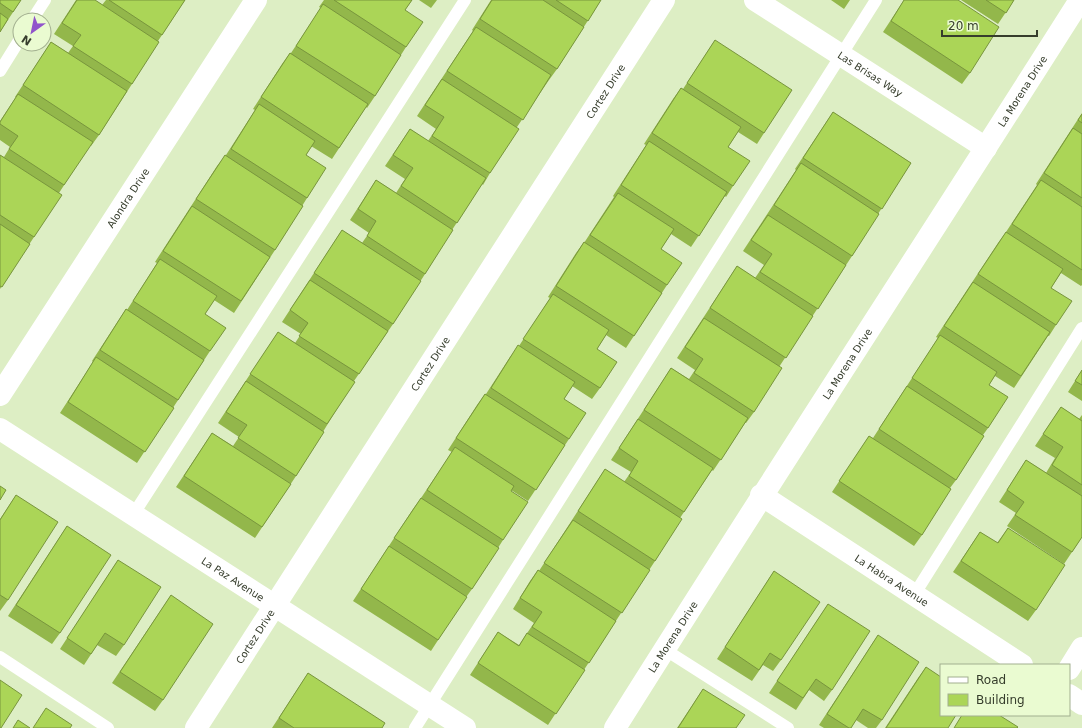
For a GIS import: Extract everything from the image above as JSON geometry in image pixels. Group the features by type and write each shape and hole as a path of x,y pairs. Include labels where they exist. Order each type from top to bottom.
{"street":[{"name":"Alondra Drive","path":"0,395 256,0"},
{"name":"Cortez Drive","path":"196,728 276,606 664,0"},
{"name":"Las Brisas Way","path":"755,0 986,148"},
{"name":"La Morena Drive","path":"615,728 761,495 1080,0"},
{"name":"La Paz Avenue","path":"0,429 465,728"},
{"name":"La Habra Avenue","path":"761,495 1020,664"},
{"path":"1070,667 1082,648"},
{"path":"1070,696 1082,704"}],"lane":[{"path":"37,12 45,0"},
{"path":"133,515 465,0"},
{"path":"415,728 876,0"},
{"path":"0,71 12,52"},
{"path":"914,595 1082,328"},
{"path":"664,649 788,728"},
{"path":"0,657 108,728"}],"building":[{"path":"0,0 21,0 13,12 0,3"},
{"path":"77,0 95,0 159,42 132,84 73,46 81,35 62,23"},
{"path":"109,0 185,0 162,35"},
{"path":"334,0 412,0 405,10 423,22 406,47"},
{"path":"492,0 543,0 584,27 557,69 480,19"},
{"path":"556,0 601,0 588,21"},
{"path":"904,0 958,0 999,27 970,73 891,21"},
{"path":"986,0 1014,0 1006,13"},
{"path":"323,4 401,55 375,96 296,46"},
{"path":"0,13 8,19 0,32"},
{"path":"476,27 551,75 523,120 447,71"},
{"path":"715,40 792,90 764,133 687,83"},
{"path":"52,43 127,91 99,135 23,85 44,52 52,52"},
{"path":"290,53 368,104 339,148 261,97"},
{"path":"442,79 519,129 490,173 432,136 444,117 425,105"},
{"path":"681,88 741,127 728,147 750,161 733,186 652,133"},
{"path":"18,94 93,142 64,185 9,149 18,136 0,124 0,122"},
{"path":"259,104 315,141 306,155 326,168 307,198 231,149"},
{"path":"833,112 911,163 882,209 803,158"},
{"path":"1082,114 1082,123 1078,120"},
{"path":"1073,128 1082,134 1082,198 1044,173"},
{"path":"410,129 486,178 457,223 401,186 413,168 393,155"},
{"path":"649,141 727,192 699,236 621,185"},
{"path":"0,155 62,195 34,237 0,215"},
{"path":"225,155 303,206 275,250 196,199"},
{"path":"801,163 879,214 852,256 774,205"},
{"path":"376,180 453,230 425,274 367,236 376,221 358,209"},
{"path":"1041,180 1082,207 1082,270 1012,224"},
{"path":"618,193 674,229 661,249 682,263 667,285 590,235"},
{"path":"192,206 270,257 241,301 163,251"},
{"path":"768,215 846,265 818,309 760,272 772,254 751,240"},
{"path":"0,224 30,244 2,287 0,286"},
{"path":"342,230 421,281 393,324 314,273"},
{"path":"1006,232 1063,269 1051,288 1072,301 1056,325 978,274"},
{"path":"584,242 662,293 634,336 556,286"},
{"path":"160,259 217,296 205,314 226,328 210,351 133,301"},
{"path":"737,266 813,316 786,358 710,308"},
{"path":"310,280 388,331 359,374 299,336 308,323 290,310"},
{"path":"973,282 1050,332 1021,376 944,326"},
{"path":"553,294 609,330 597,349 617,362 600,388 523,339"},
{"path":"126,309 204,360 178,400 100,350"},
{"path":"704,318 782,368 754,412 694,373 703,359 685,347"},
{"path":"278,332 355,382 327,424 250,374"},
{"path":"940,335 997,372 989,385 1008,397 988,428 912,378"},
{"path":"518,345 575,382 564,399 586,413 569,439 491,388"},
{"path":"96,357 174,408 145,452 68,402"},
{"path":"671,368 748,418 721,460 644,410"},
{"path":"1082,370 1082,385 1075,381"},
{"path":"246,381 324,432 296,476 238,438 247,425 226,412"},
{"path":"907,386 984,436 956,480 879,429"},
{"path":"485,394 565,445 536,490 456,438"},
{"path":"1061,407 1082,421 1082,485 1052,465 1063,447 1043,434"},
{"path":"638,419 713,468 684,512 629,476 638,461 619,448"},
{"path":"212,433 291,484 262,527 184,476"},
{"path":"869,436 951,489 922,535 839,481"},
{"path":"455,447 514,486 511,491 528,502 503,540 427,490"},
{"path":"1026,460 1082,496 1082,537 1072,552 1015,515 1024,502 1007,490"},
{"path":"605,469 682,519 655,561 578,511"},
{"path":"0,486 6,490 0,500"},
{"path":"16,495 58,522 8,600 0,595 0,520"},
{"path":"421,498 499,548 472,589 394,538"},
{"path":"573,520 650,570 622,613 544,563"},
{"path":"67,526 111,555 60,633 16,605"},
{"path":"1008,528 1065,565 1036,610 961,561 980,532 998,543"},
{"path":"389,546 467,597 438,640 361,589"},
{"path":"118,560 161,587 124,645 105,633 91,654 67,638"},
{"path":"538,570 616,621 589,663 532,627 542,612 520,598"},
{"path":"774,571 820,602 781,660 770,653 759,670 725,647"},
{"path":"171,595 213,624 163,700 120,672"},
{"path":"828,604 870,631 832,690 816,679 803,698 777,681"},
{"path":"498,632 519,646 527,633 585,670 556,714 478,663"},
{"path":"878,635 919,662 882,720 863,709 851,728 849,728 827,714"},
{"path":"926,667 940,676 940,716 955,716 948,728 886,728"},
{"path":"308,673 385,723 382,728 294,728 279,718"},
{"path":"0,680 22,695 1,728 0,728"},
{"path":"703,689 745,715 736,728 678,728"},
{"path":"46,708 72,725 70,728 33,728"},
{"path":"961,716 1001,716 1018,727 1017,728 954,728"},
{"path":"18,720 30,728 13,728"}]}
